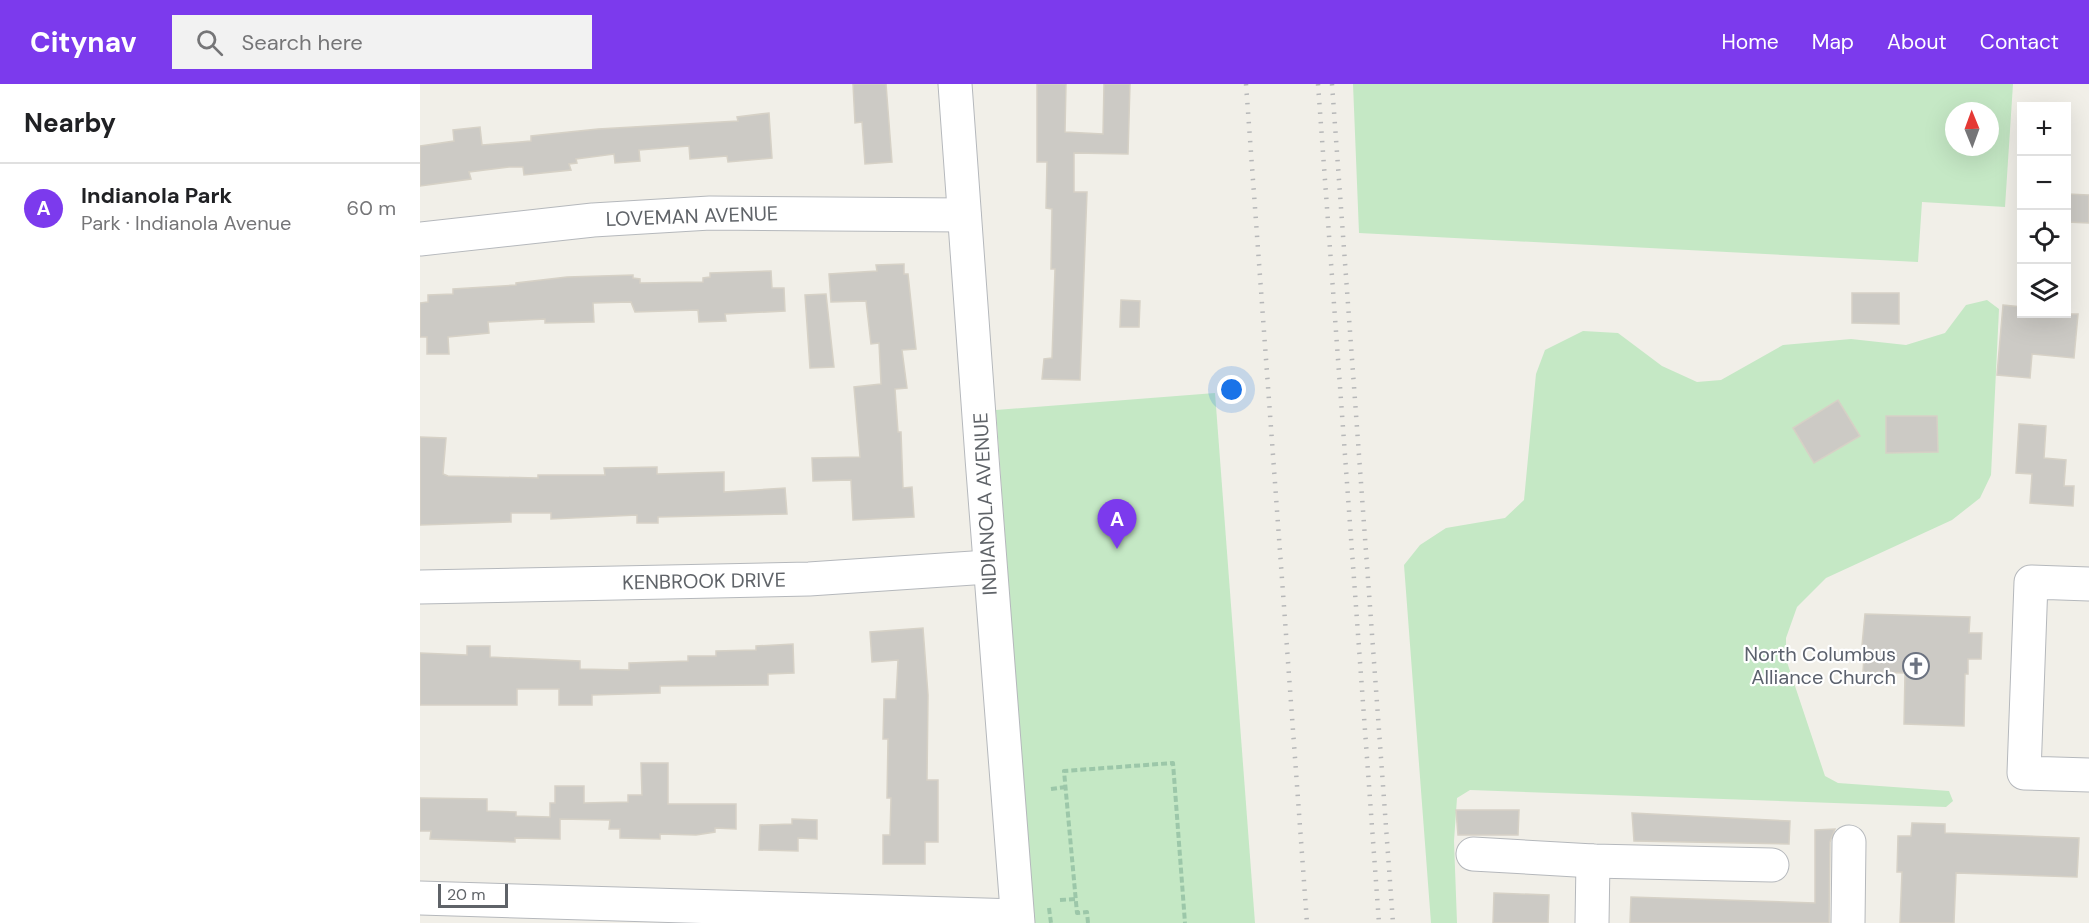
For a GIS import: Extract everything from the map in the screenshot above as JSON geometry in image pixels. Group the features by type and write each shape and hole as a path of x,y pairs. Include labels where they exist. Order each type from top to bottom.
{"street":[{"name":"INDIANOLA AVENUE","path":"955,84 979,395 988,567 1018,920"},
{"name":"LOVEMAN AVENUE","path":"420,239 593,220 710,213 964,215"},
{"name":"KENBROOK DRIVE","path":"420,587 809,579 988,567"},
{"path":"2089,584 2031,582 2024,773 2089,775"},
{"path":"1848,923 1849,842"},
{"path":"1473,854 1593,861 1772,864"},
{"path":"1592,923 1593,861"},
{"path":"420,898 1018,920"}],"path":[{"path":"1088,923 1087,912 1077,913 1064,771 1173,763 1185,923"},
{"path":"1051,789 1066,788"},
{"path":"1060,900 1076,899"},
{"path":"1049,908 1051,923"}],"green space":[{"path":"1353,84 2013,84 2005,207 1922,202 1918,262 1359,233"},
{"path":"1987,300 1999,309 1991,475 1980,498 1952,520 1826,578 1797,607 1786,638 1786,659 1825,776 1838,783 1949,791 1953,801 1946,807 1470,790 1457,798 1454,841 1457,923 1431,923 1404,565 1420,545 1446,528 1505,518 1524,500 1536,374 1545,350 1583,331 1618,333 1662,366 1697,382 1721,380 1783,345 1851,339 1906,345 1945,333 1966,305"},
{"path":"1215,393 1255,923 1033,923 996,410"}],"building":[{"path":"853,84 886,84 892,162 865,164 862,122 855,123"},
{"path":"1037,84 1066,84 1065,132 1103,134 1104,84 1130,84 1128,154 1074,153 1074,192 1087,192 1080,380 1042,379 1044,359 1052,358 1055,269 1051,269 1052,209 1046,208 1047,162 1037,162"},
{"path":"769,113 772,158 728,162 727,156 690,159 689,146 639,150 640,161 615,163 614,154 576,159 577,163 569,164 571,170 524,175 523,167 509,167 469,172 471,179 420,186 420,146 454,141 453,130 480,127 482,145 531,141 531,136 598,129 738,121 737,117"},
{"path":"2071,194 2089,195 2089,223 2071,222"},
{"path":"904,264 904,274 908,274 916,349 902,350 907,388 895,389 898,432 901,432 903,488 912,487 914,517 853,520 851,480 813,481 812,458 860,457 854,387 881,384 879,343 871,344 866,301 831,302 829,274 877,271 876,265"},
{"path":"771,271 772,288 784,288 785,311 725,314 726,321 699,322 698,310 635,312 631,302 593,303 594,322 545,323 545,319 488,322 489,333 448,337 449,354 427,354 427,337 420,337 420,303 428,302 428,295 453,294 453,289 516,285 516,283 567,277 633,275 633,278 640,279 640,283 703,282 703,278 710,277 710,273"},
{"path":"1852,293 1899,293 1899,324 1852,323"},
{"path":"826,294 834,367 810,368 805,295"},
{"path":"1121,300 1140,301 1139,327 1120,327"},
{"path":"2003,305 2017,306 2017,318 2071,318 2071,314 2078,314 2074,358 2032,354 2030,378 1997,375"},
{"path":"1838,400 1860,436 1814,463 1793,428"},
{"path":"1886,416 1937,416 1938,452 1886,453"},
{"path":"2019,424 2046,426 2044,458 2066,460 2064,486 2074,486 2073,506 2030,503 2032,474 2016,473"},
{"path":"420,437 446,438 443,474 448,476 538,478 538,475 605,475 604,468 657,467 657,474 724,472 724,492 785,488 787,514 658,517 658,523 637,523 637,515 551,519 551,513 511,513 511,522 420,525"},
{"name":"North Columbus Alliance Church","path":"1865,614 1970,617 1969,633 1982,633 1981,659 1968,659 1968,674 1965,674 1964,726 1904,724 1905,673 1863,672 1864,656 1861,656"},
{"path":"923,628 928,695 927,780 938,780 938,842 925,842 925,864 883,864 883,835 890,835 891,798 887,798 888,739 883,739 884,699 896,699 898,660 872,662 870,632"},
{"path":"793,644 794,673 768,674 768,685 660,686 660,693 592,695 592,705 559,705 559,689 517,689 517,705 420,705 420,653 467,655 467,646 490,646 490,657 580,661 580,669 629,670 629,663 688,661 688,656 716,656 716,651 756,650 756,646"},
{"path":"641,763 668,763 668,804 736,804 736,829 715,828 715,832 696,835 660,834 660,839 620,838 620,829 609,829 610,820 560,819 560,839 515,838 515,842 430,839 431,831 420,831 420,798 487,799 487,811 516,812 516,816 550,817 550,803 555,803 555,786 584,786 584,803 628,802 628,795 642,795"},
{"path":"1456,810 1519,810 1518,835 1458,835"},
{"path":"1632,813 1790,821 1789,844 1634,841"},
{"path":"792,819 817,820 817,839 798,838 798,851 759,850 760,825 792,824"},
{"path":"1912,823 1945,824 1945,833 2079,838 2077,877 1956,873 1954,923 1900,923 1902,872 1897,872 1898,836 1911,836"},
{"path":"1835,829 1830,842 1829,923 1630,923 1631,897 1815,903 1815,830"},
{"path":"1494,893 1549,895 1548,923 1493,923"}],"railway":[{"path":"1246,84 1307,923"},
{"path":"1318,84 1379,923"},
{"path":"1332,84 1393,923"}],"place":[{"name":"Indianola Park","path":"1117,549"},
{"name":"North Columbus Alliance Church","path":"1916,666"}]}
